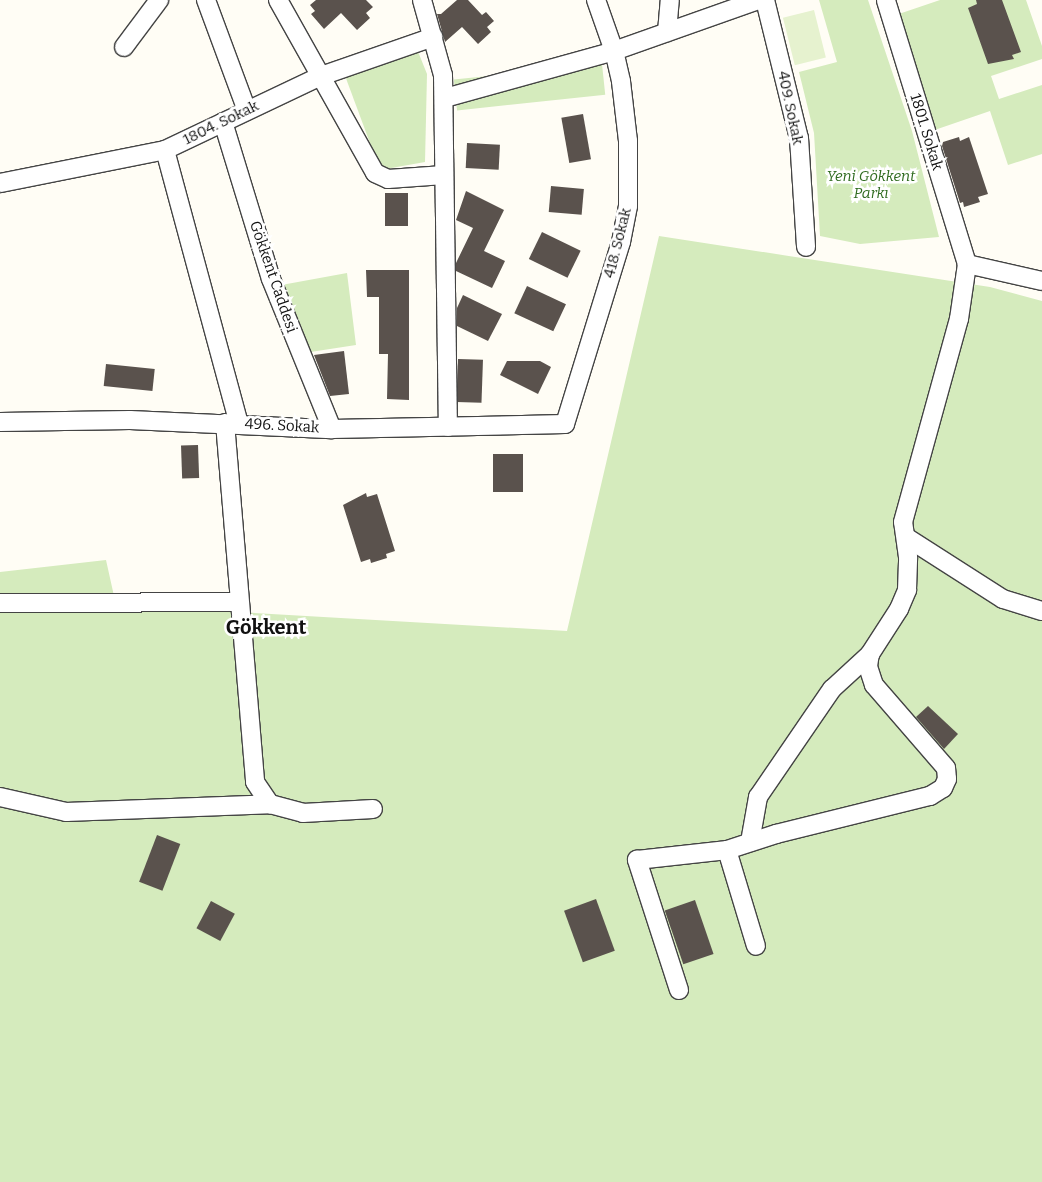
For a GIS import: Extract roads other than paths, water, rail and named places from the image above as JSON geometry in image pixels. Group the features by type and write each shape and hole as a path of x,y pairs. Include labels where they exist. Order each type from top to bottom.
{"street":[{"path":"124,47 159,0"},
{"path":"206,0 247,111"},
{"path":"278,0 375,173 388,179 444,175"},
{"path":"422,0 443,75 445,98 444,175 448,426"},
{"name":"418. Sokak","path":"565,424 621,242 628,206 627,134 614,51 596,0"},
{"path":"667,32 670,0"},
{"path":"445,98 614,51 758,0"},
{"name":"409. Sokak","path":"765,0 799,138 806,247"},
{"name":"1801. Sokak","path":"886,0 966,264"},
{"name":"1804. Sokak","path":"0,183 165,150 321,76 433,37"},
{"name":"Gökkent Caddesi","path":"223,122 271,279 332,429"},
{"path":"165,150 232,424 238,602 255,782 270,804"},
{"path":"750,842 758,798 832,689 870,654 904,600 908,574 906,537 903,522 959,319 966,264 1042,281"},
{"name":"496. Sokak","path":"0,422 232,424 332,429 565,424"},
{"path":"906,537 1003,599 1042,611"},
{"path":"0,603 238,602"},
{"path":"679,990 637,860 727,850 750,842 930,796 943,788 947,779 946,768 874,685 869,673 870,654"},
{"path":"0,797 66,812 270,804 303,813 373,809"},
{"path":"727,850 756,946"}],"district":[{"name":"Gökkent","path":"266,627"}],"park label":[{"name":"Yeni Gökkent Parkı","path":"871,184"}]}
